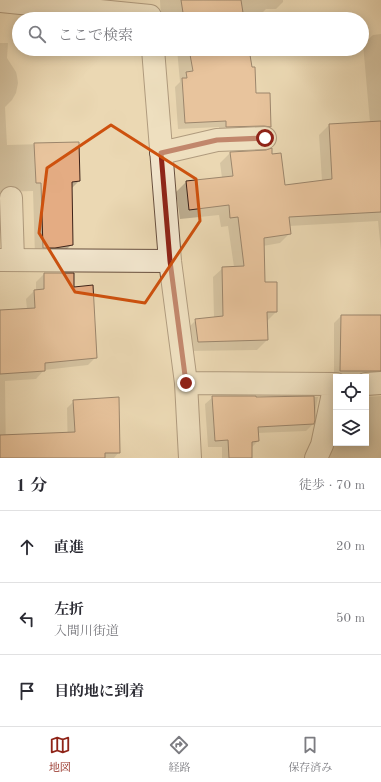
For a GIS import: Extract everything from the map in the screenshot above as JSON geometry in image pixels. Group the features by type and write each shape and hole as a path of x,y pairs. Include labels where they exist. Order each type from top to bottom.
{"street":[{"path":"0,1 150,12"},
{"path":"154,56 170,261 186,383 190,458"},
{"path":"161,153 217,140 265,138"},
{"path":"11,198 7,260 170,261"},
{"path":"186,383 333,384"},
{"path":"369,384 381,384"},
{"path":"316,458 322,445 333,397"}],"highlighted area":[{"path":"111,125 196,179 200,221 145,303 75,292 39,233 47,168"}],"building":[{"path":"181,0 241,0 243,12 183,12"},
{"path":"190,56 250,56 252,67 255,67 256,93 270,93 271,127 226,127 226,121 185,123 182,78 187,78 186,72 193,71"},
{"path":"381,121 381,212 289,217 291,234 264,238 265,282 277,282 277,312 267,312 268,340 198,342 195,319 223,316 222,267 244,266 238,217 230,218 229,205 189,210 186,181 233,176 230,152 266,150 272,148 272,154 281,153 285,185 332,179 329,124"},
{"path":"79,142 80,181 72,182 73,245 43,248 41,183 36,183 34,143"},
{"path":"44,273 74,273 74,287 93,285 97,358 45,363 45,371 0,374 0,310 35,308 34,290 44,289"},
{"path":"341,315 381,315 381,371 340,371"},
{"path":"212,396 314,396 314,424 258,427 259,441 252,442 252,458 229,458 228,440 215,441"},
{"path":"119,397 120,453 105,453 105,458 0,458 0,435 75,432 73,400"}],"route":[{"path":"186,383 170,261 161,153 217,140 265,138"}]}
